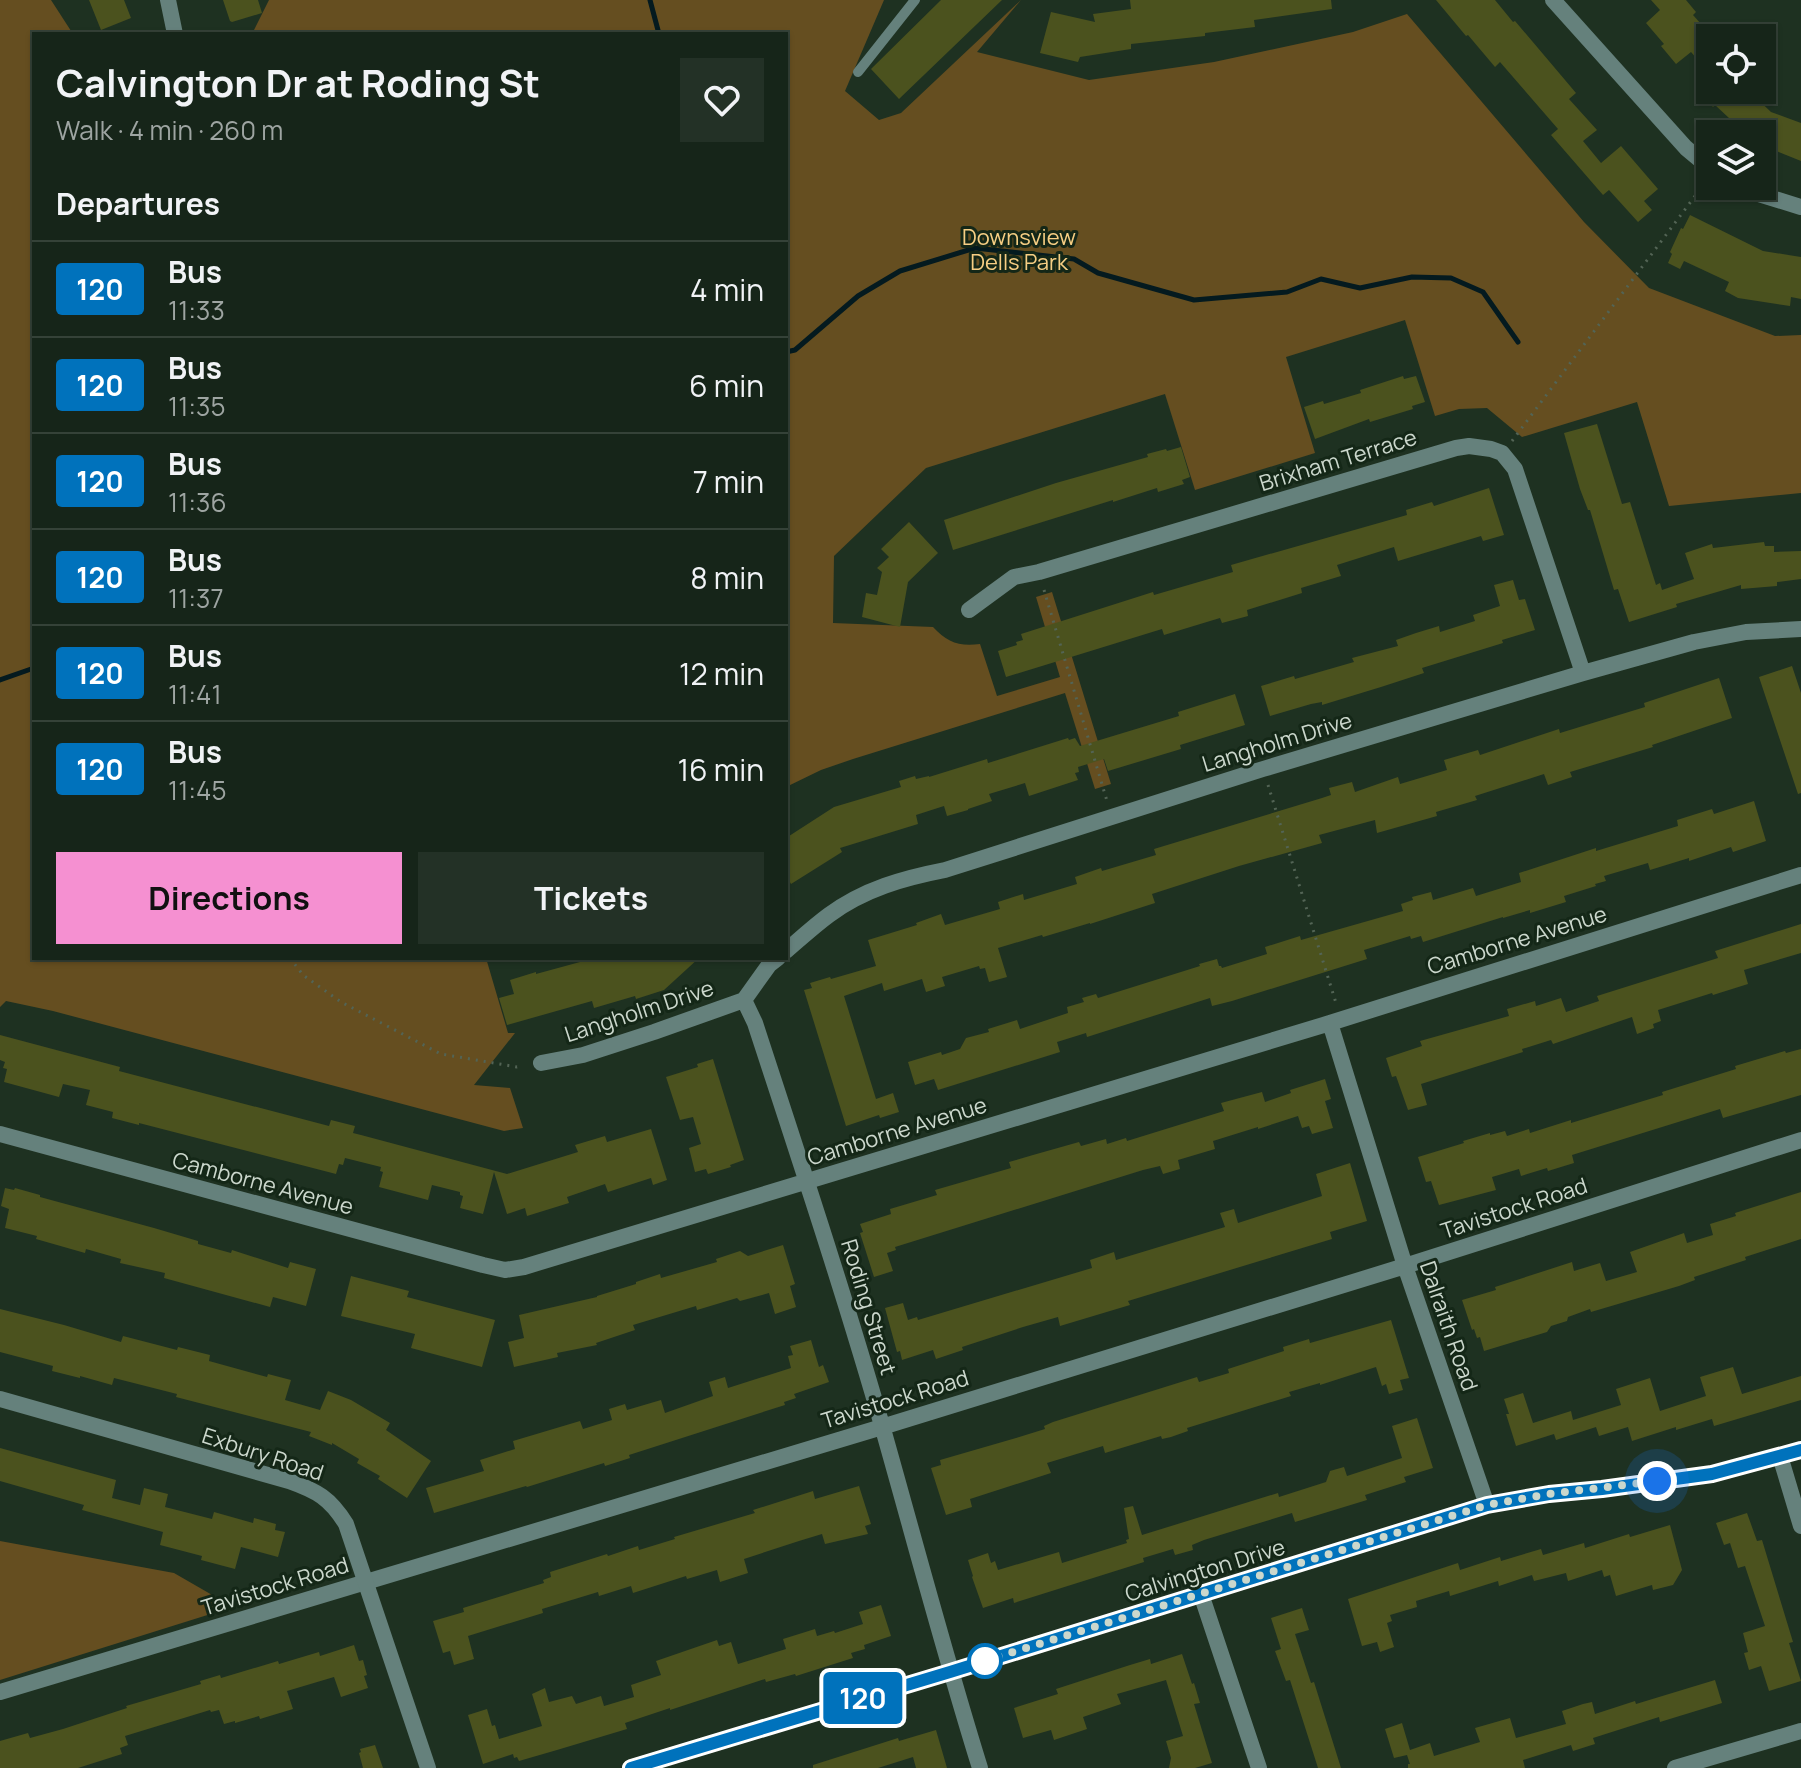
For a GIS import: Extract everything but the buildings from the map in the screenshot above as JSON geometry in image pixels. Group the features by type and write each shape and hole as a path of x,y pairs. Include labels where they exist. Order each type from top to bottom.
{"street":[{"path":"168,0 175,32"},
{"path":"1553,0 1696,156"},
{"path":"1776,199 1801,207"},
{"name":"Brixham Terrace","path":"969,610 1014,577 1456,448 1478,446 1502,453"},
{"path":"1502,453 1515,469 1583,673"},
{"name":"Langholm Drive","path":"788,949 829,915 869,891 899,880 945,870 1263,769 1694,642 1746,632 1801,629"},
{"name":"Camborne Avenue","path":"0,1134 505,1270 524,1267 807,1181 1801,875"},
{"name":"Langholm Drive","path":"541,1063 583,1055 744,1000 775,960"},
{"name":"Roding Street","path":"744,1000 755,1023 807,1181 980,1768"},
{"name":"Dalraith Road","path":"1335,1020 1405,1266 1487,1505"},
{"name":"Tavistock Road","path":"0,1692 882,1427 1801,1140"},
{"name":"Exbury Road","path":"0,1399 306,1487 327,1499 346,1524 428,1768"},
{"name":"Calvington Drive","path":"630,1768 1487,1505 1549,1494 1712,1474 1801,1450"},
{"path":"1780,1456 1801,1526"},
{"path":"1201,1594 1259,1768"},
{"path":"1675,1768 1801,1731"}],"lane":[{"path":"858,72 915,0"}],"path":[{"path":"1502,453 1696,195"},
{"path":"1039,572 1111,816"},
{"path":"1263,769 1335,1020"},
{"path":"292,960 303,975 341,1002 441,1054 517,1067"}],"green space":[{"path":"0,0 51,0 72,32 32,32 32,960 487,960 508,1033 515,1033 474,1085 510,1088 523,1128 504,1131 53,1011 6,1001 0,1007"},
{"name":"Downsview Dells Park","path":"269,0 884,0 845,91 879,120 901,113 1021,0 977,52 1089,80 1214,62 1353,32 1407,14 1584,222 1649,288 1775,336 1801,335 1801,493 1669,506 1637,402 1522,437 1487,408 1459,409 1435,416 1405,320 1286,357 1315,453 1195,490 1165,394 926,468 834,556 833,623 933,627 954,642 980,644 997,696 1060,677 1036,597 1052,592 1111,784 1095,789 1065,693 853,759 788,786 788,32 253,32"},
{"path":"0,1541 174,1573 233,1607 0,1680"}],"waterway":[{"path":"650,0 658,32"},
{"path":"788,352 795,350 858,296 900,271 975,248 1074,259 1098,273 1194,300 1287,292 1321,279 1360,288 1412,277 1451,278 1483,292 1518,342"},
{"path":"0,680 32,669"}],"bus line":[{"name":"120","path":"631,1768 1487,1505 1549,1494 1712,1474 1801,1450"}],"route":[{"path":"985,1661 978,1663 1487,1505 1657,1481"}]}
